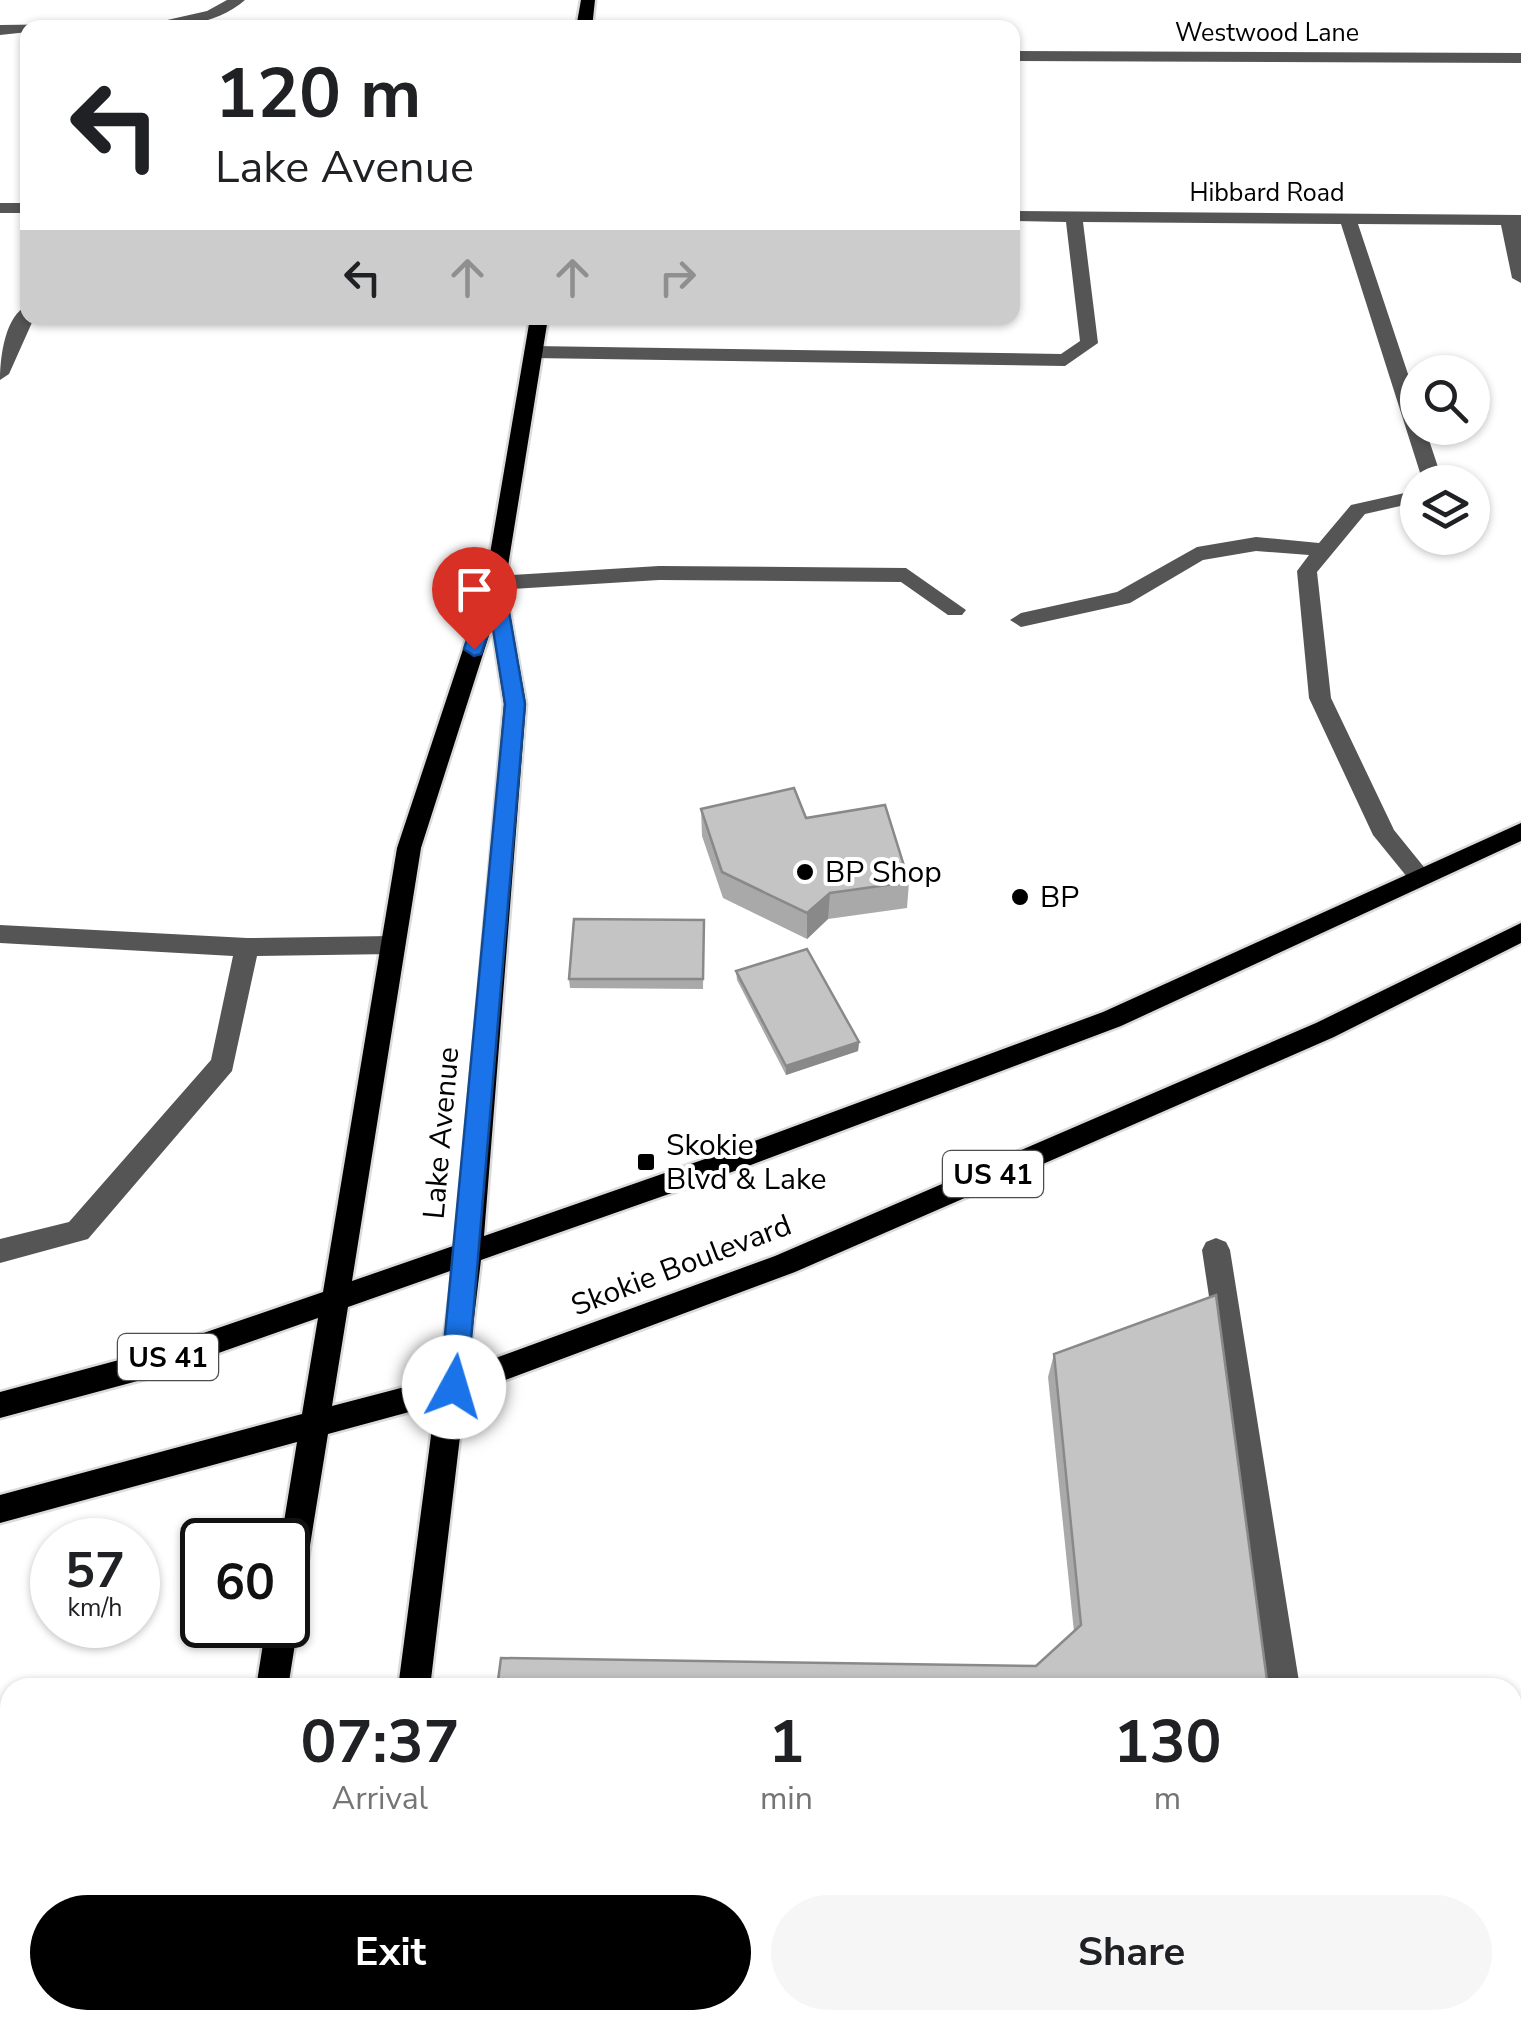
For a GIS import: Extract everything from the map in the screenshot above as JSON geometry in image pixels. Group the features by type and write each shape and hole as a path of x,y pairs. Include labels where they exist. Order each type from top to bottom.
{"main road":[{"name":"Lake Avenue","path":"299,1518 332,1297 410,848 495,583 538,325"},
{"name":"Lake Avenue","path":"415,1678 469,1250 515,704 495,583"},
{"name":"US 41","path":"0,1405 145,1366 332,1297 734,1160 1112,1019 1521,830"},
{"name":"Skokie Boulevard","path":"0,1509 454,1387 786,1264 1325,1030 1521,932"},
{"path":"274,1678 278,1648"}],"street":[{"path":"191,20 238,0"},
{"name":"Westwood Lane","path":"1020,56 1521,58"},
{"name":"Hibbard Road","path":"1020,216 1514,220"},
{"path":"534,352 1065,360 1089,344 1074,216"},
{"path":"1348,218 1428,465"},
{"path":"1514,220 1521,278"},
{"path":"0,374 21,325"},
{"path":"1400,500 1358,509 1307,571 1320,698 1385,835 1420,877"},
{"path":"1020,620 1124,598 1197,554 1256,544 1325,550"},
{"path":"495,583 659,572 906,575 955,610"},
{"path":"0,934 248,947 393,945"},
{"path":"0,1251 78,1231 223,1064 248,947"},
{"path":"1216,1250 1282,1678"}],"building":[{"name":"BP Shop","path":"794,788 806,818 885,805 909,882 830,893 807,913 722,872 701,809"},
{"path":"574,919 704,920 703,979 569,979"},
{"path":"807,949 859,1042 786,1066 736,971"},
{"path":"1216,1295 1267,1678 498,1678 501,1658 1036,1666 1081,1625 1054,1354"}],"place":[{"name":"BP Shop","path":"805,872"},
{"name":"BP","path":"1020,897"},
{"name":"Skokie Blvd & Lake","path":"646,1162"}],"route":[{"path":"454,1387 515,704 495,583 474,649"}]}
